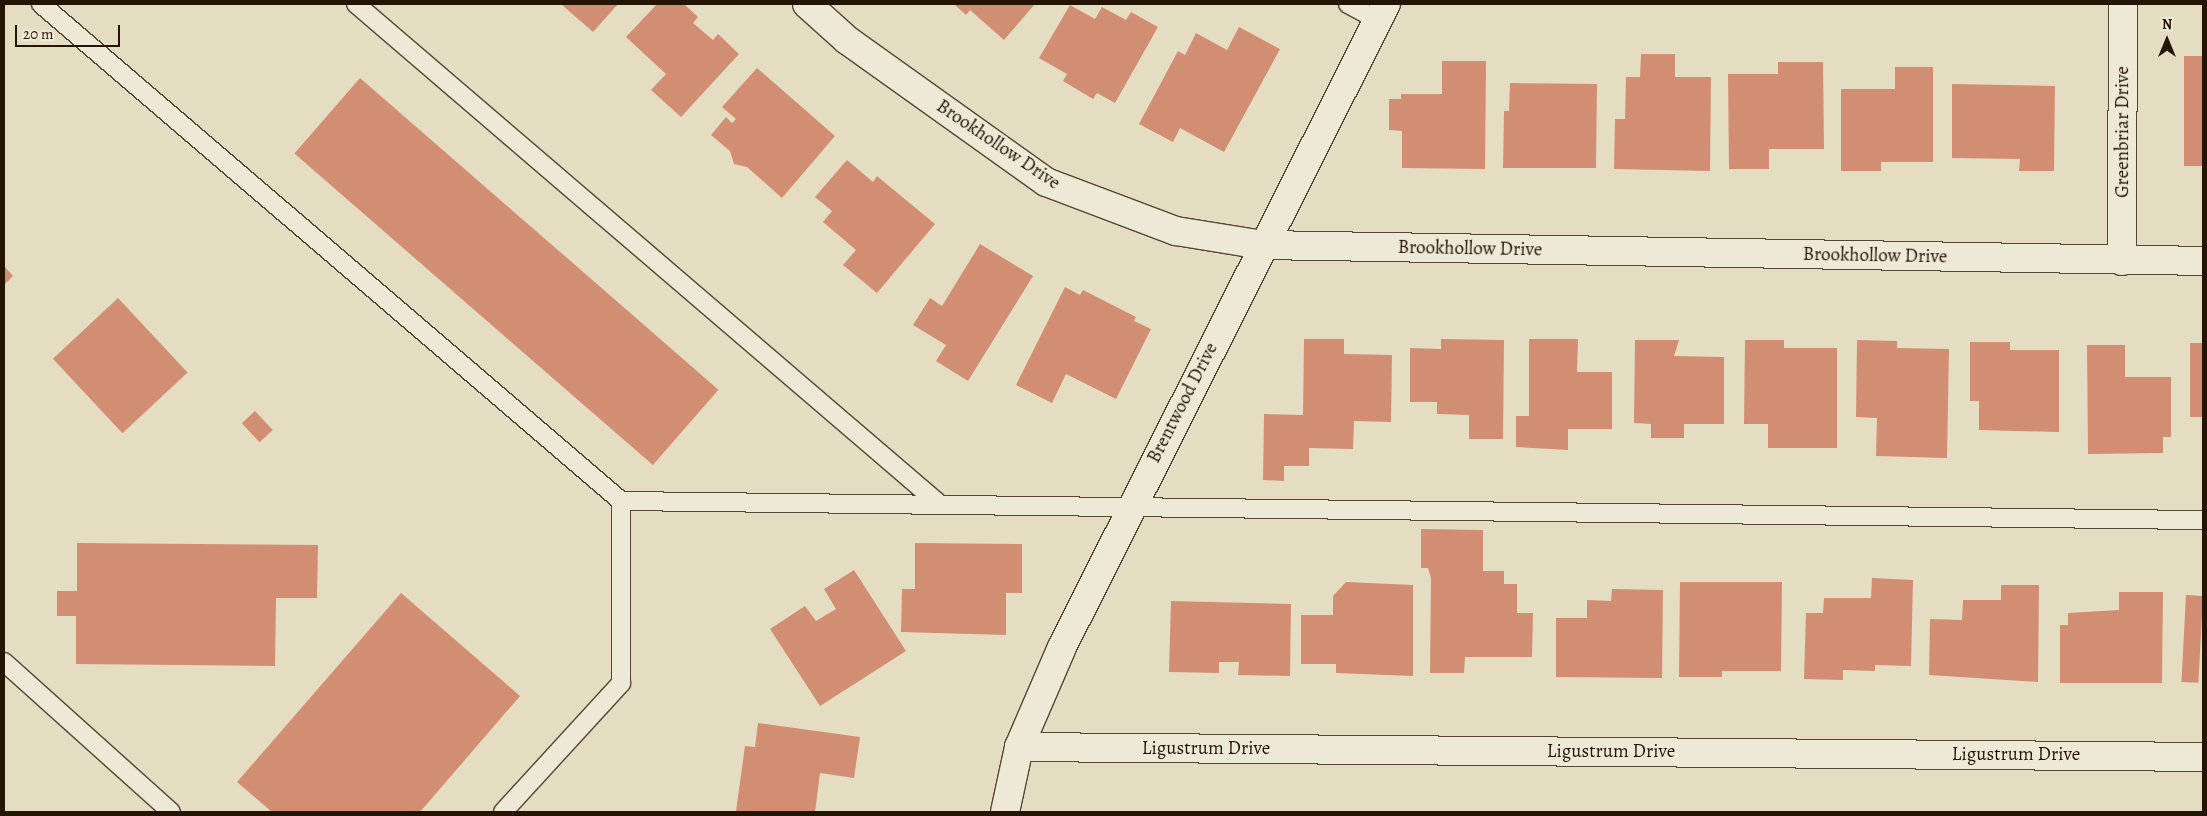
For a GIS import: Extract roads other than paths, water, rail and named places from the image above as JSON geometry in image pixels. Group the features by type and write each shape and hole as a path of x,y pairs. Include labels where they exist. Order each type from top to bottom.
{"street":[{"name":"Brookhollow Drive","path":"807,4 847,40 1046,182 1176,231 1262,245 2203,261"},
{"name":"Greenbriar Drive","path":"2122,261 2124,4"},
{"name":"Brentwood Drive","path":"1005,812 1019,747 1062,647 1262,245 1382,12"},
{"name":"Ligustrum Drive","path":"1019,747 2203,757"}],"lane":[{"path":"41,4 621,501 937,502 1131,508 2203,520"},
{"path":"356,4 937,502"},
{"path":"1348,4 1382,12"},
{"path":"503,812 621,683 621,501"},
{"path":"4,662 171,812"}]}
